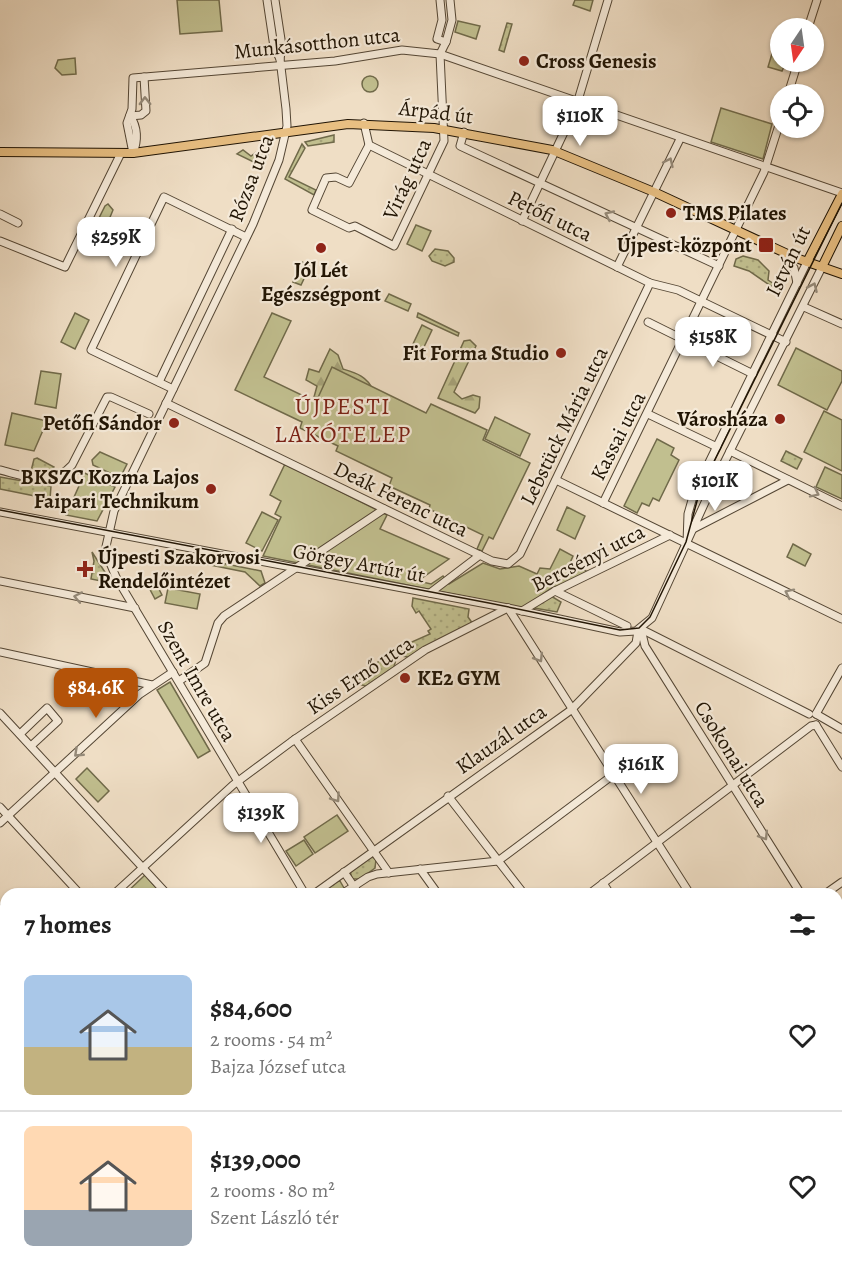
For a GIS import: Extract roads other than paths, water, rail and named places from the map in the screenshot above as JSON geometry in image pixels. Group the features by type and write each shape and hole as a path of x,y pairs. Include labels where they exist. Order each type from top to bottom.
{"main road":[{"name":"Árpád út","path":"0,152 133,153 364,123 445,129 556,152 654,192 784,253 842,274"},
{"name":"István út","path":"807,262 842,194"},
{"name":"István út","path":"822,267 842,226"}],"street":[{"name":"Rózsa utca","path":"267,0 274,47 280,61"},
{"name":"Rózsa utca","path":"108,532 117,505 246,237 274,173 286,132 286,108 280,61 282,46 275,0"},
{"path":"440,0 442,20 436,39 446,42"},
{"path":"440,54 452,20 450,0"},
{"path":"522,220 556,152 577,103 608,0"},
{"path":"811,18 817,0"},
{"name":"Munkásotthon utca","path":"131,116 132,78 280,61 335,61 402,50 440,54 842,194"},
{"name":"Virág utca","path":"369,146 349,183 336,177 326,178 312,210 348,228 355,226 394,246 444,141 440,54"},
{"path":"133,153 137,143 131,116 143,114 146,111 144,76"},
{"path":"364,123 369,146"},
{"path":"464,132 460,146 719,266"},
{"name":"Kassai utca","path":"603,503 736,231 774,138"},
{"path":"617,267 680,139"},
{"name":"Petőfi utca","path":"369,146 650,283 664,289 678,290 703,300 786,342"},
{"path":"0,242 10,243 64,268 121,153"},
{"name":"Rózsa utca","path":"232,229 159,382 91,350 164,197 232,229 246,237"},
{"path":"0,214 18,223"},
{"path":"784,253 794,268 796,285"},
{"name":"István út","path":"687,543 690,505 807,262"},
{"name":"István út","path":"639,630 652,618 730,451 822,267"},
{"name":"Lebstück Mária utca","path":"492,561 506,564 518,557 650,283"},
{"path":"804,307 842,324"},
{"path":"648,322 753,374"},
{"path":"159,382 173,389"},
{"path":"0,470 41,479 56,478 64,473 72,465 107,397 149,414"},
{"name":"Deák Ferenc utca","path":"166,404 492,561"},
{"path":"648,414 717,447"},
{"path":"730,451 842,506"},
{"path":"556,480 842,619"},
{"path":"695,528 788,480"},
{"path":"178,681 205,663 219,621 384,509"},
{"name":"Görgey Artúr út","path":"0,512 508,608 623,632 639,630"},
{"name":"Szent Imre utca","path":"108,532 106,560 301,888"},
{"name":"Bercsényi utca","path":"522,611 555,591 670,536"},
{"path":"430,593 480,555"},
{"path":"0,582 135,608"},
{"path":"555,591 627,626"},
{"path":"508,608 686,888"},
{"name":"Kiss Ernő utca","path":"120,888 237,782 295,739 425,650 508,608"},
{"path":"589,625 592,610"},
{"path":"645,646 636,643 639,630 814,719 842,729"},
{"name":"Csokonai utca","path":"639,630 645,646 797,888"},
{"name":"Klauzál utca","path":"322,888 571,710 636,643"},
{"path":"0,652 152,685"},
{"path":"597,888 733,786 814,719 842,668"},
{"path":"0,823 152,685 173,672"},
{"path":"20,734 47,708 58,720 31,746"},
{"path":"0,713 162,888"},
{"path":"814,719 842,767"},
{"path":"295,739 389,873"},
{"path":"351,888 368,877 389,873 498,861 613,775"},
{"path":"448,796 519,888"},
{"path":"0,807 75,888"},
{"path":"420,869 434,888"},
{"path":"344,872 354,886"},
{"path":"603,884 606,888"}],"tram line":[{"path":"0,510 620,630 639,628 650,617 686,542 700,490 842,203"}],"place":[{"name":"Cross Genesis","path":"524,61"},
{"name":"TMS Pilates","path":"671,213"},
{"name":"Újpest-központ","path":"766,245"},
{"name":"Jól Lét Egészségpont","path":"321,248"},
{"name":"Fit Forma Studio","path":"561,353"},
{"name":"Városháza","path":"780,419"},
{"name":"Petőfi Sándor","path":"174,423"},
{"name":"BKSZC Kozma Lajos Faipari Technikum","path":"211,489"},
{"name":"Újpesti Szakorvosi Rendelőintézet","path":"85,569"},
{"name":"KE2 GYM","path":"405,678"}],"district":[{"name":"ÚJPESTI LAKÓTELEP","path":"343,420"}]}
